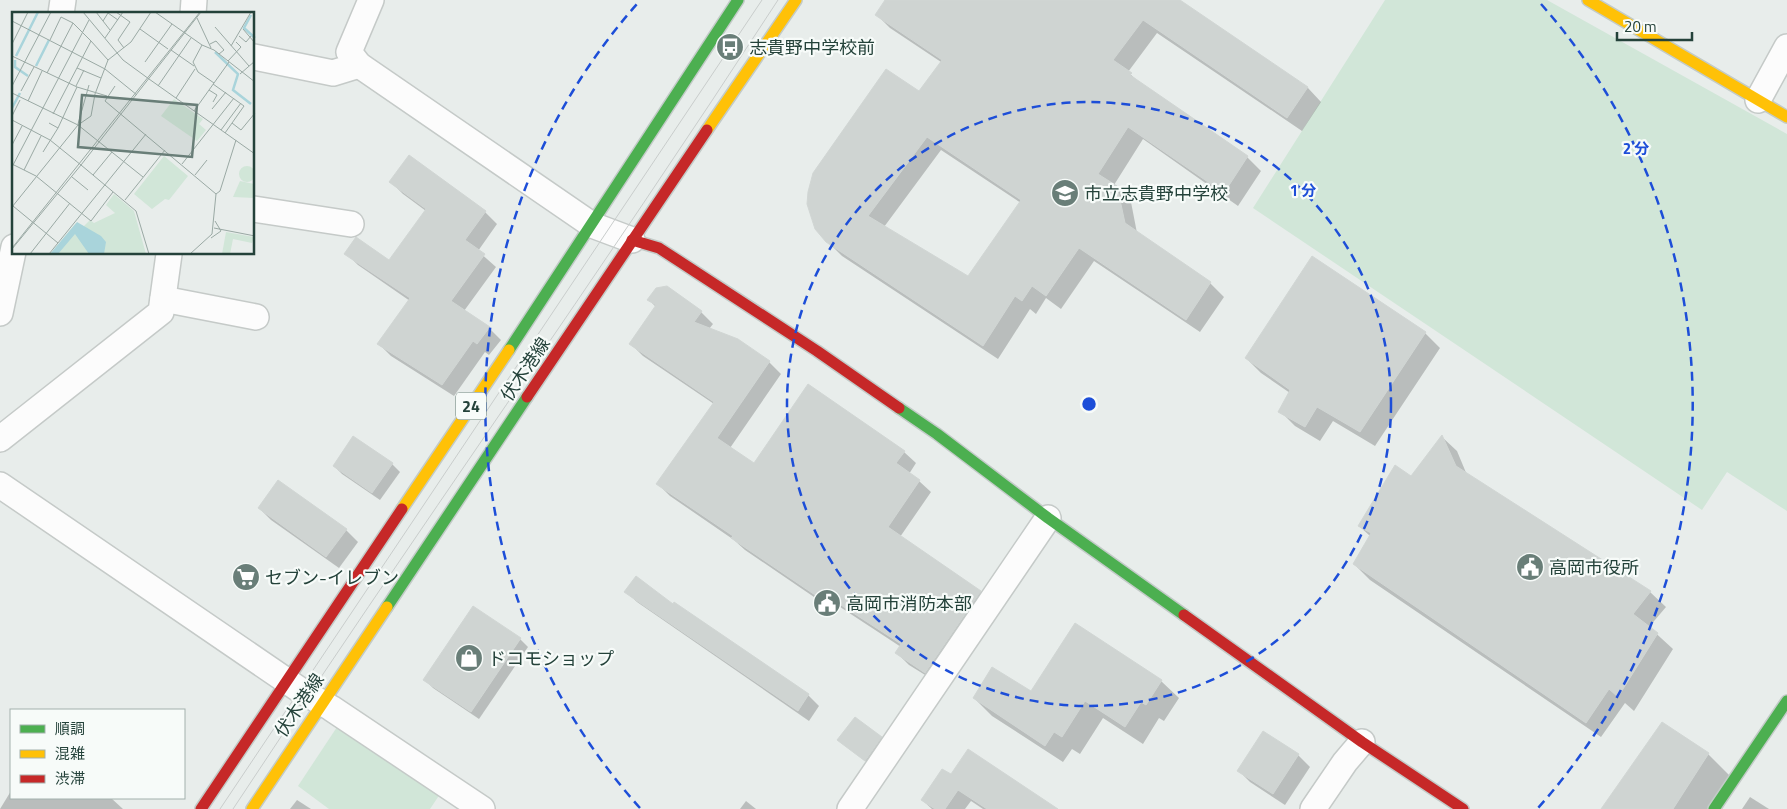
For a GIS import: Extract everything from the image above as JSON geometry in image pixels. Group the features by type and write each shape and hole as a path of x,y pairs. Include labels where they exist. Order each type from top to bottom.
{"main road":[{"name":"伏木港線","path":"201,809 592,225 738,0"},
{"name":"伏木港線","path":"252,809 632,240 796,0"},
{"path":"1588,0 1787,117"},
{"path":"632,240 659,248 817,351 937,434 1048,518 1362,742 1463,809"},
{"path":"1714,809 1787,701"}],"street":[{"path":"371,0 349,52 359,65 592,225 632,240"},
{"path":"1758,100 1787,47"},
{"path":"255,57 333,73 359,65"},
{"path":"255,209 351,224"},
{"path":"0,313 12,255"},
{"path":"0,439 161,312 168,255"},
{"path":"163,299 256,317"},
{"path":"0,485 308,695 322,702 482,809"},
{"path":"850,809 1048,518"},
{"path":"1313,809 1345,762 1362,742"}],"green space":[{"path":"1385,0 1547,0 1787,134 1787,511 1727,472 1702,510 1253,208"},
{"path":"341,721 442,791 430,809 329,809 298,786"}],"building":[{"path":"885,0 1180,0 1308,87 1287,118 1143,20 1113,60 1132,73 1130,75 1248,156 1224,193 1128,127 1098,174 1117,186 1125,223 1211,282 1186,320 1079,248 1046,296 1032,286 1022,301 1015,296 983,346 826,242 815,229 807,204 813,173 886,69 919,91 942,60 875,15","holes":["927,137 1021,200 968,276 868,216"]},
{"path":"409,155 486,211 465,240 485,254 451,301 490,327 477,344 473,341 442,385 377,344 410,298 344,254 356,237 389,260 426,209 389,182"},
{"path":"1312,256 1426,332 1360,432 1317,407 1305,427 1278,412 1290,390 1245,358"},
{"path":"667,286 702,311 694,322 738,339 770,361 717,438 754,463 808,384 905,451 896,463 920,480 888,527 981,591 925,673 895,653 901,644 824,594 821,599 656,484 714,402 629,344 656,305 647,300 656,288"},
{"path":"1442,435 1456,466 1651,591 1633,614 1658,633 1618,697 1609,689 1586,723 1353,564 1371,533 1358,526 1395,465 1411,476"},
{"path":"353,436 393,463 372,493 333,466"},
{"path":"278,480 347,529 326,557 258,508"},
{"path":"636,576 673,604 674,602 809,694 798,711 624,592"},
{"path":"473,606 521,638 471,712 423,680"},
{"path":"1075,623 1162,680 1146,705 1141,702 1125,727 1085,701 1062,737 1054,732 1045,746 973,698 992,667 1031,691"},
{"path":"855,717 882,737 865,761 837,740"},
{"path":"1662,722 1709,753 1673,809 1601,809"},
{"path":"1263,731 1299,754 1273,794 1237,771"},
{"path":"968,749 1058,809 987,809 958,790 945,809 935,809 921,800 942,769 951,774"}],"tram line":[{"path":"220,809 762,0"},
{"path":"233,809 778,0"}],"traffic: fast":[{"path":"509,350 738,0"},
{"path":"387,607 527,397"},
{"path":"899,408 1184,615"},
{"path":"1714,809 1787,701"}],"traffic: slow":[{"path":"707,130 796,0"},
{"path":"1588,0 1787,117"},
{"path":"402,509 509,350"},
{"path":"252,809 387,607"}],"traffic: jam":[{"path":"527,397 707,130"},
{"path":"632,240 659,248 817,351 899,408"},
{"path":"201,809 402,509"},
{"path":"1184,615 1362,742 1463,809"}],"place":[{"name":"志貴野中学校前","path":"730,47"},
{"name":"市立志貴野中学校","path":"1065,193"},
{"name":"高岡市役所","path":"1530,567"},
{"name":"セブン-イレブン","path":"246,577"},
{"name":"高岡市消防本部","path":"827,603"},
{"name":"ドコモショップ","path":"469,658"}]}
